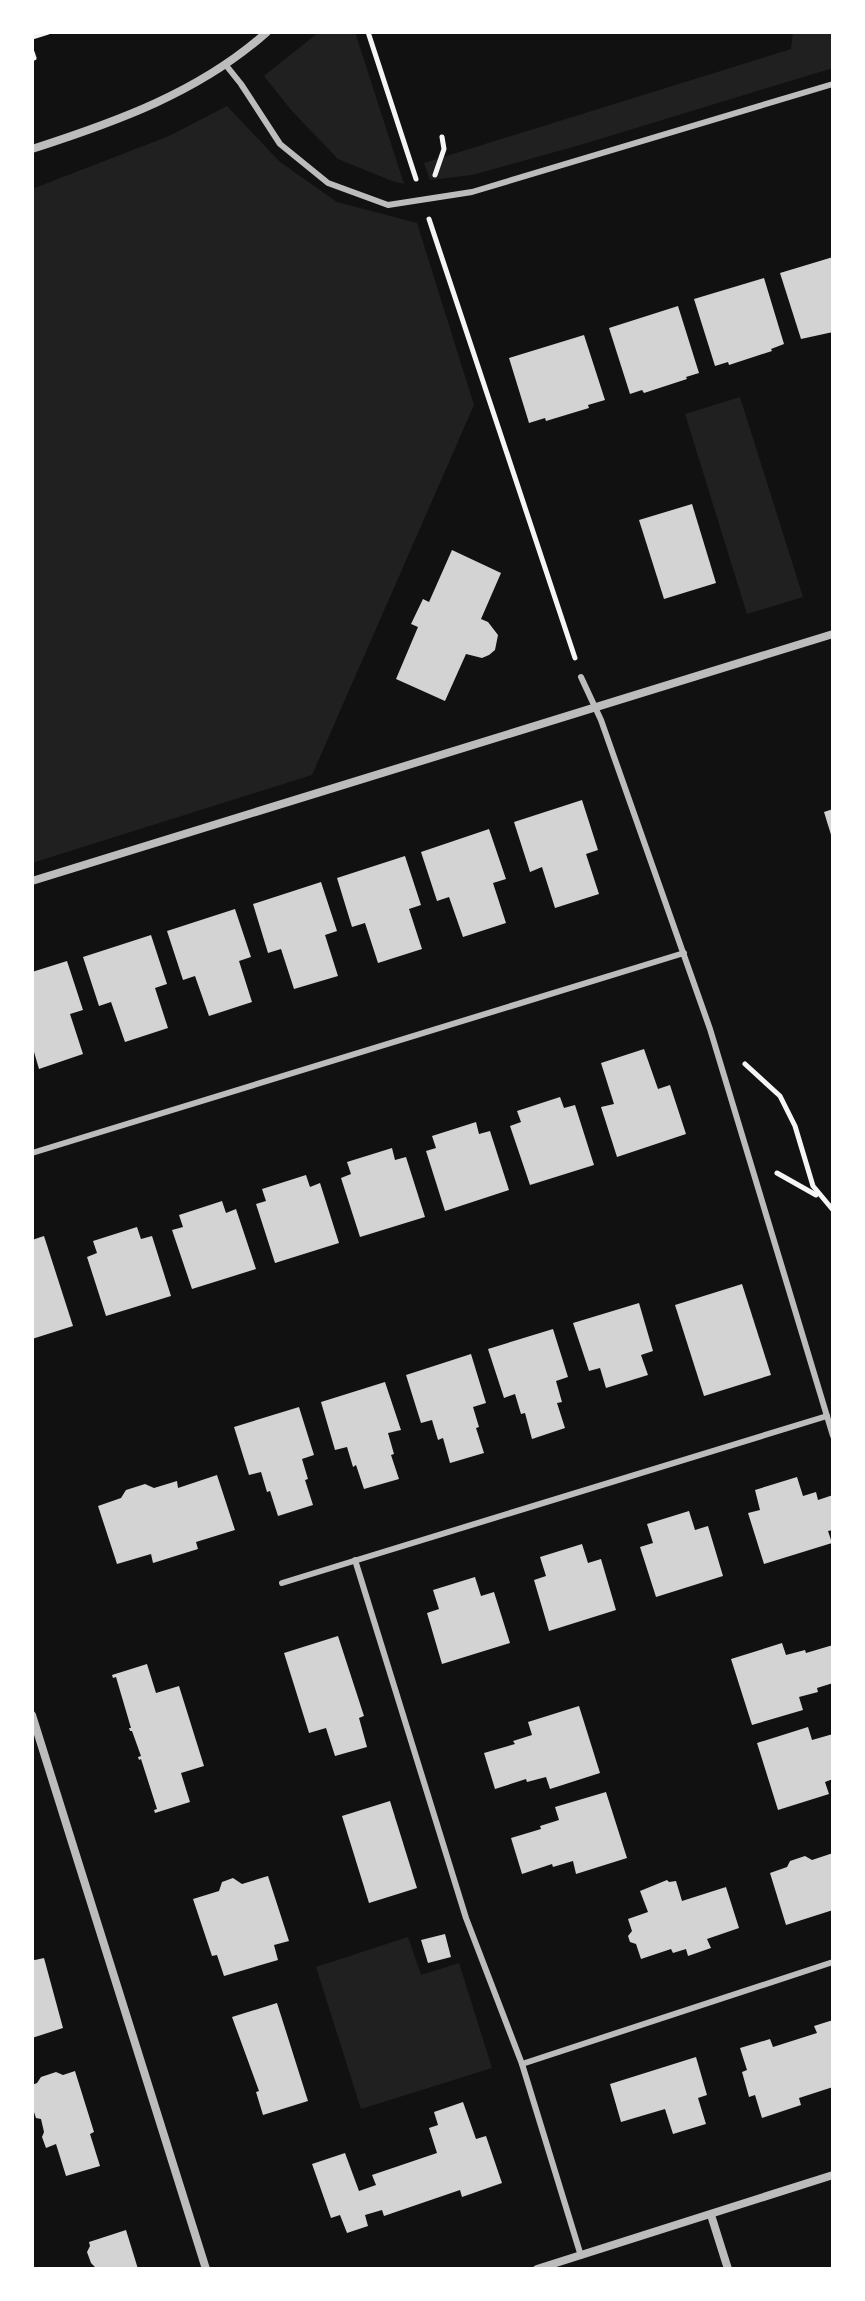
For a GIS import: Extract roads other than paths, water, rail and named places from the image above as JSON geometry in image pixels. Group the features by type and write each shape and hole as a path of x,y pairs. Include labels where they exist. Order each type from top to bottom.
{"street":[{"path":"32,149 102,126 179,93 225,64 256,36 267,32"},
{"path":"32,881 833,634"},
{"path":"32,1715 206,2269"},
{"path":"537,2269 833,2175"},
{"path":"711,2215 728,2269"}],"lane":[{"path":"225,64 280,144 328,183 388,205 472,192 833,84"},
{"path":"581,677 710,1029 833,1436"},
{"path":"32,1153 684,953"},
{"path":"282,1583 827,1416"},
{"path":"355,1560 466,1918 522,2064 581,2256"},
{"path":"522,2064 833,1962"}]}
